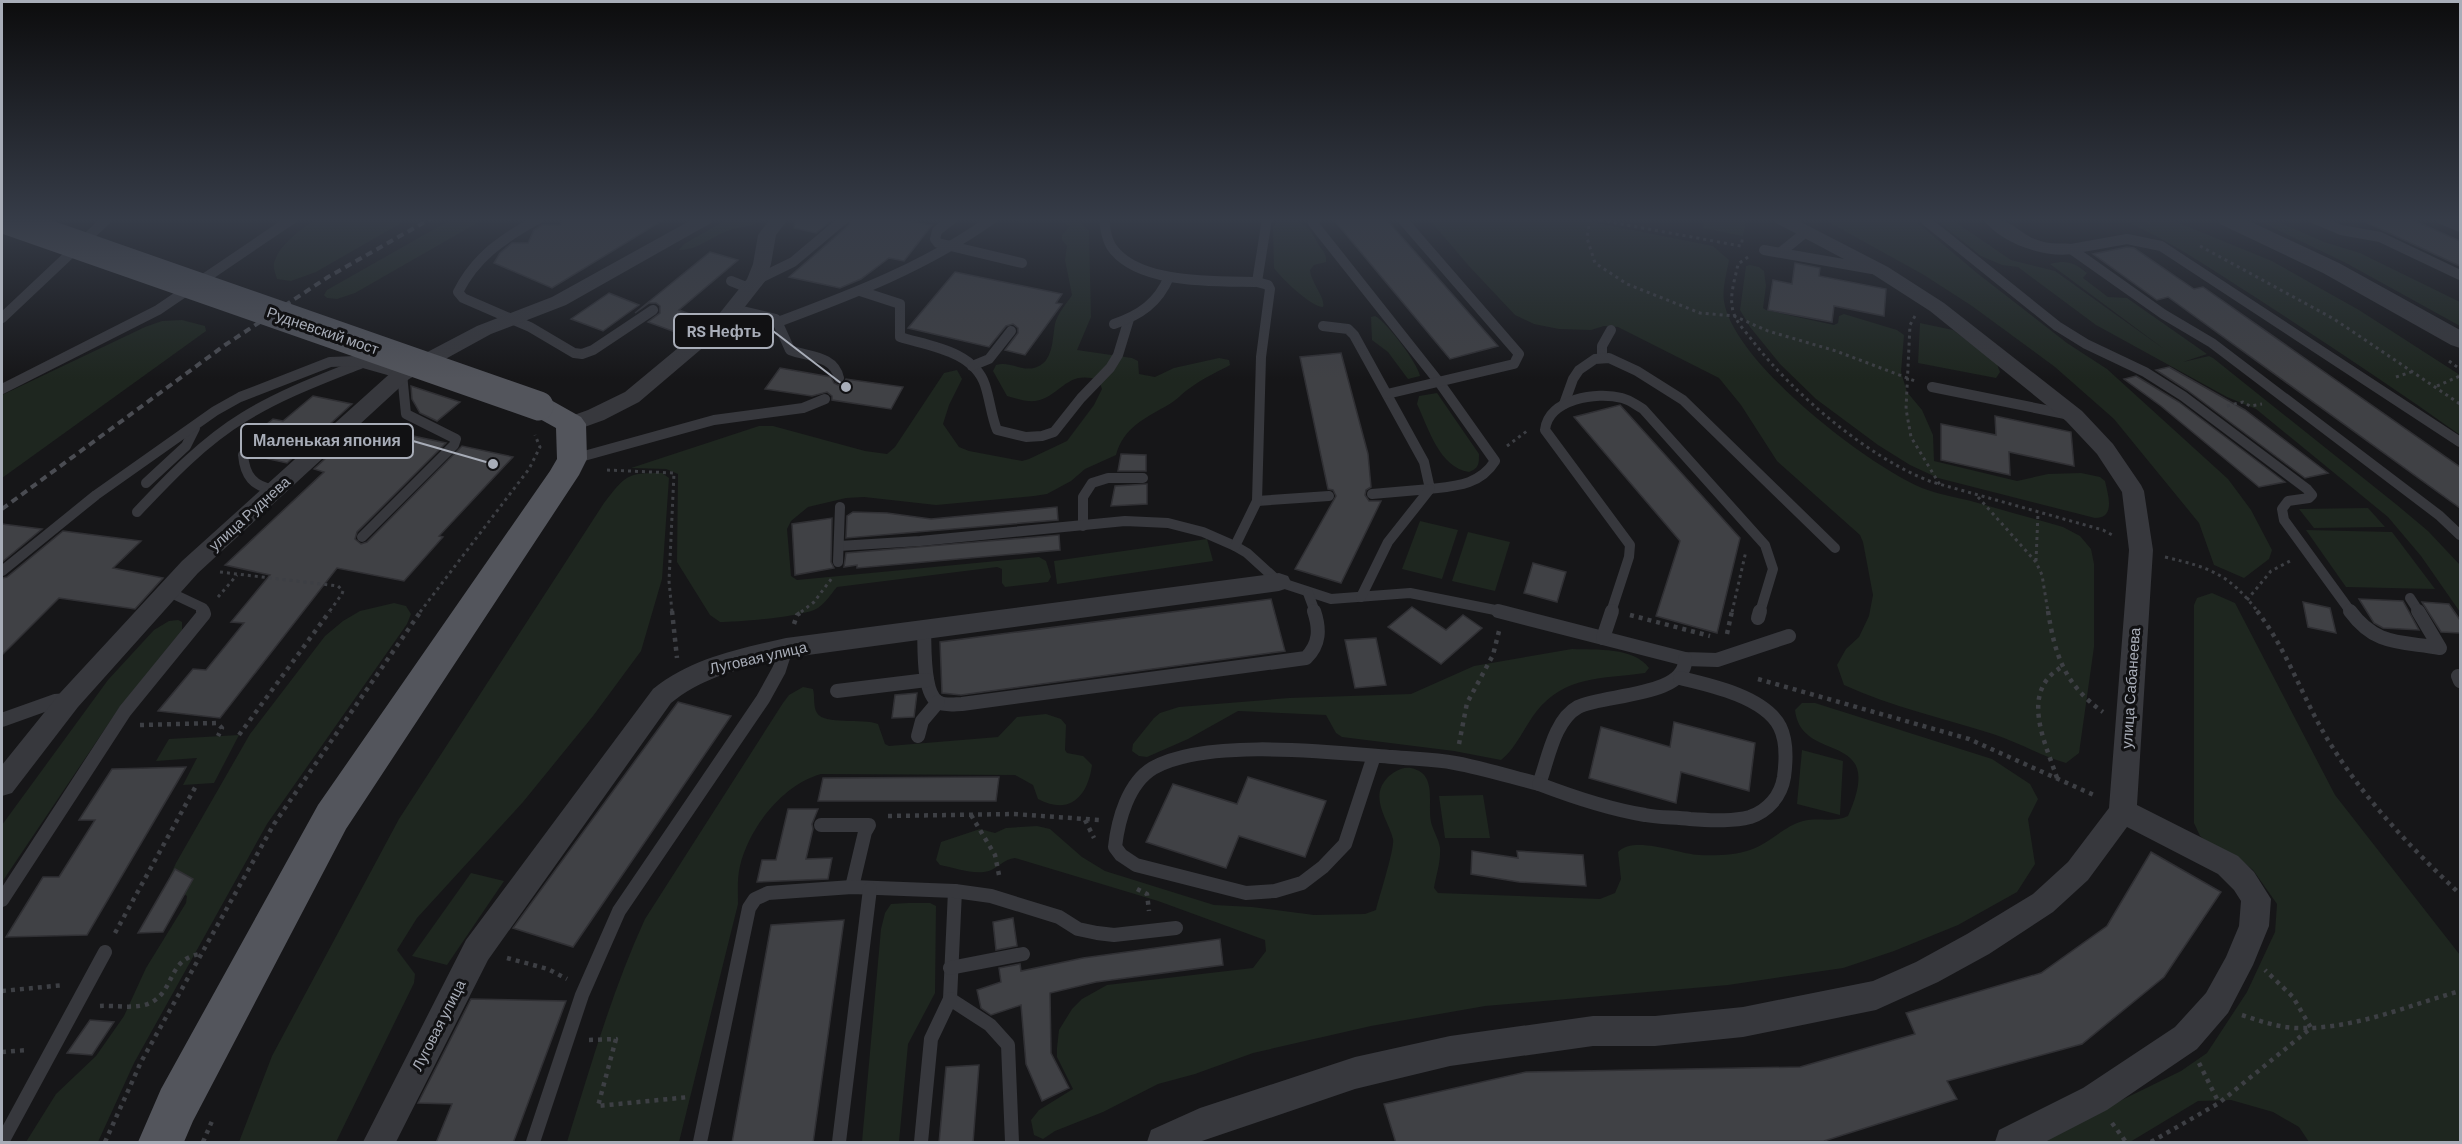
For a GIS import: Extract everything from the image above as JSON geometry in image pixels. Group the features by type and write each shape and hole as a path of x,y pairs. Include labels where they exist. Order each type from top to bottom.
{"main road":[{"name":"Рудневский мост","path":"140,272 562,438"},
{"path":"161,1143 177,1105 332,817 557,485 562,438"}],"street":[{"name":"улица Руднева","path":"2,785 69,700 190,567 402,374 484,330 559,301 610,272"},
{"path":"562,438 596,415 632,397 734,309 754,284 759,272"},
{"name":"улица Сабанеева","path":"1883,272 1937,307 2074,416 2105,449 2133,491 2140,550 2123,811"},
{"path":"2339,272 2460,340"},
{"name":"Луговая улица","path":"379,1143 477,950 662,696 680,680 706,668 786,648 1279,582"},
{"path":"1163,1143 1200,1125 1355,1073 1450,1051 1593,1030 1655,1031 1743,1022 1811,1010 1876,994 1958,955 2043,903 2078,871 2123,811 2228,865 2244,881 2256,899 2254,926 2217,1003 2186,1038 2095,1099 2012,1143"}],"lane":[{"path":"2,318 50,272"},
{"path":"2,388 158,309 215,272"},
{"path":"467,272 458,292 473,304 530,327 574,353 582,354 593,350 653,310"},
{"path":"730,281 754,284 777,272"},
{"path":"778,322 860,291 898,272"},
{"path":"1145,272 1168,277 1257,282 1268,285 1270,289 1261,357 1257,501 1235,546"},
{"path":"1257,282 1259,272"},
{"path":"1352,272 1439,382 1495,462 1489,473 1480,480 1430,489 1372,494"},
{"path":"1387,394 1514,364 1520,354 1449,272"},
{"path":"1990,272 2057,326 2086,344 2145,372 2183,396 2307,489 2312,495 2309,498 2288,501 2282,508 2284,520 2343,602 2369,633 2379,638 2440,648 2410,598"},
{"path":"2104,272 2163,314 2212,343 2432,509 2460,535"},
{"path":"2201,272 2460,442"},
{"path":"1114,324 1129,319 1150,307 1162,293 1168,277"},
{"path":"860,291 900,304 903,316 899,328 900,337 953,354 969,362 983,378 990,416 997,430 1026,437 1042,436 1054,432 1081,398 1110,368 1118,355 1129,319"},
{"path":"734,309 766,315 778,322 790,350 832,362 838,371 839,378"},
{"path":"1323,326 1348,329 1424,462 1430,489"},
{"path":"1602,358 1602,346 1611,330"},
{"path":"972,366 989,359 1011,331"},
{"path":"1564,404 1573,379 1580,370 1595,359 1609,358 1636,370 1683,400 1835,549"},
{"path":"2,571 96,495 197,424 240,397 322,363 340,361 363,363 402,374 406,414 456,439 456,442 362,537"},
{"path":"137,512 180,466 244,417 274,400 363,363"},
{"path":"1932,387 2074,416"},
{"path":"1603,638 1629,557 1630,546 1545,430 1544,424 1550,412 1564,404 1604,395 1620,397 1643,409 1764,545 1773,569 1758,618"},
{"path":"562,438 800,408 825,399"},
{"path":"146,483 186,446 197,424"},
{"path":"243,455 250,483 274,490"},
{"path":"1083,526 1083,495 1090,484 1108,478 1143,478"},
{"path":"1361,597 1388,542 1430,489"},
{"path":"1257,501 1329,496"},
{"path":"838,561 840,507"},
{"path":"839,546 1125,521 1168,523 1203,532 1235,546 1247,553 1279,582 1331,600 1410,593 1504,612 1685,659 1717,660 1789,636"},
{"path":"2,900 116,725 204,614 203,608 167,591"},
{"path":"924,629 927,680 932,697 938,702 962,704 1306,658 1316,651 1320,638 1308,593"},
{"path":"533,1143 582,996 620,911 763,699 779,670 786,648"},
{"path":"1539,784 1561,724 1578,707 1670,684 1680,678 1686,666 1685,659"},
{"path":"1374,756 1345,844 1323,867 1302,883 1275,891 1246,892 1136,866 1120,855 1115,847 1118,821 1139,779 1153,768 1179,757 1230,750 1326,751 1455,762 1539,784 1571,796 1640,815 1729,820 1754,816 1772,804 1783,785 1786,751 1781,728 1765,709 1718,687 1680,678"},
{"path":"837,691 927,680"},
{"path":"2,720 55,700 69,700"},
{"path":"918,736 928,712 938,702"},
{"path":"821,825 869,825 865,832 852,887"},
{"path":"700,1143 749,908 755,899 768,893 852,887 955,891 1003,900 1059,917 1078,929 1097,933 1114,935 1176,928"},
{"path":"839,1143 870,889"},
{"path":"921,1143 931,1039 950,999 955,891"},
{"path":"2,1143 105,952"},
{"path":"950,968 1023,954"},
{"path":"950,999 993,1026 1008,1045 1012,1143"}],"path":[{"path":"1609,272 1656,297 1700,313 1734,316 1768,332 1836,351 1932,387"},
{"path":"1736,272 1731,302 1734,316 1773,368 1810,402 1908,473 1977,496 2103,530 2140,550 2210,569 2232,582 2279,647 2325,734 2359,787 2410,848 2460,894"},
{"path":"2253,272 2329,315 2437,386 2460,404"},
{"path":"1937,307 1927,308 1910,325 1906,409 1911,437 1940,485"},
{"path":"2437,386 2460,376"},
{"path":"2218,409 2243,402 2250,406 2268,403"},
{"path":"1495,462 1513,440 1544,424"},
{"path":"105,1143 141,1062 274,824 422,609 530,469 540,447 562,438 605,470 627,474 638,470 664,470 674,473 669,581 680,680"},
{"path":"1977,496 2036,562 2042,575 2060,668 2085,702 2103,712"},
{"path":"2036,562 2038,513"},
{"path":"1749,541 1725,635 1758,618"},
{"path":"2247,600 2276,567 2285,561 2311,556"},
{"path":"786,648 797,615 814,602 827,587 838,561"},
{"path":"190,567 237,575 338,586 343,591 239,735"},
{"path":"204,614 237,575"},
{"path":"1612,610 1718,637"},
{"path":"1455,762 1467,703 1493,655 1504,612"},
{"path":"2058,779 2038,709 2038,692 2042,679 2050,672 2060,668"},
{"path":"1746,675 1969,739 2095,796"},
{"path":"116,725 217,723 222,728 218,736"},
{"path":"105,952 197,784"},
{"path":"971,814 995,855 1003,900"},
{"path":"869,825 886,816 971,814 1014,814 1118,821"},
{"path":"2243,953 2274,978 2293,998 2311,1028"},
{"path":"110,1005 150,1004 159,998 181,960 188,955 200,954"},
{"path":"504,957 563,975 571,984"},
{"path":"2,991 66,985"},
{"path":"2256,1021 2311,1028 2358,1021 2460,991"},
{"path":"2151,1143 2219,1103 2311,1028"},
{"path":"568,1041 616,1038 598,1106 710,1095"},
{"path":"2186,1038 2219,1103"},
{"path":"203,1143 214,1113"}],"shaded area":[{"path":"275,272 315,272 291,281 277,279"},
{"path":"358,272 391,272 355,293 337,299 327,298 324,295 327,290"},
{"path":"1067,272 1090,272 1091,317 1077,350 1132,358 1138,361 1139,374 1155,377 1174,368 1219,358 1229,360 1230,365 1199,382 1136,425 1124,438 1116,455 1085,469 1071,481 1047,494 936,505 864,497 846,498 808,507 791,521 787,529 791,576 797,580 1039,557 1046,561 1051,577 1048,582 1005,587 1002,583 1002,569 997,567 837,587 818,608 795,615 720,622 710,615 677,562 678,474 666,469 631,468 759,426 773,426 865,451 887,454 895,447 944,373 957,370 962,379 949,405 943,424 959,447 1022,461 1029,459 1067,441 1094,405 1102,389 1099,380 1079,378 1071,380 1044,398 1028,401 1007,396 993,371 996,365 1001,364 1029,369 1041,365 1049,356 1056,320 1072,295"},
{"path":"1278,272 1311,272 1323,307 1311,302 1289,285"},
{"path":"1475,272 1727,272 1724,301 1733,326 1751,353 1776,381 1838,435 1869,458 1922,488 2063,527 2080,536 2091,549 2094,564 2094,647 2079,753 2066,763 2002,737 1899,706 1844,685 1837,665 1846,649 1859,637 1869,616 1873,595 1860,535 1777,461 1741,405 1719,378 1618,327 1604,326 1591,330 1559,329 1534,324 1515,315"},
{"path":"1745,272 1764,272 1766,286 1763,308 1766,310 1834,325 1838,323 1839,316 1844,314 1897,330 1904,335 1901,372 1907,392 1922,410 1933,435 1934,461 2017,481 2048,474 2081,473 2100,477 2105,481 2109,499 2106,514 2095,518 1938,478 1910,465 1878,445 1816,399 1780,364 1750,327 1740,310"},
{"path":"1919,272 1976,272 2067,343 2107,369 2228,479 2251,510 2272,550 2269,559 2244,578 2214,565 2199,523 2114,419 2055,367 1972,306"},
{"path":"2025,272 2057,272 2164,349 2061,272 2086,272 2083,278 2108,297 2127,298 2207,354 2183,362 2209,356 2213,358 2428,531 2460,565 2460,612 2421,556 2388,517 2256,409 2227,397 2096,325"},
{"path":"2217,272 2292,272 2359,310 2460,375 2460,435"},
{"path":"2363,272 2400,272 2460,302 2460,326"},
{"path":"1375,316 1387,326 1401,344 1414,362 1420,376 1408,379 1388,352 1372,340 1371,317"},
{"path":"182,320 205,326 206,331 2,478 2,395 145,327 162,321"},
{"path":"1920,323 1953,330 1996,362 2000,372 1996,378 1918,363"},
{"path":"1437,393 1479,454 1478,465 1469,472 1450,463 1436,446 1417,404 1419,396"},
{"path":"662,473 669,478 662,579 641,651 593,716 523,802 417,918 397,950 415,974 414,983 336,1142 239,1142 272,1056 399,819 604,503 617,486 628,478 634,475"},
{"path":"2368,508 2385,527 2314,528 2299,509"},
{"path":"1420,521 1458,530 1442,579 1402,569"},
{"path":"2306,530 2392,532 2435,589 2346,587"},
{"path":"1468,532 1510,542 1495,591 1452,581"},
{"path":"1207,539 1213,561 1057,584 1054,561"},
{"path":"2212,593 2235,603 2335,795 2460,955 2460,1142 2309,1142 2299,1127 2273,1112 2231,1100 2198,1101 2130,1142 2036,1142 2181,1071 2207,1053 2247,992 2275,932 2277,904 2253,870 2237,857 2210,844 2200,836 2194,823 2194,605 2197,598"},
{"path":"394,603 406,606 411,614 407,624 267,824 134,1063 98,1142 26,1142 56,1094 96,1056 124,1016 146,968 186,903 187,896 171,886 170,876 250,734 325,636 360,611"},
{"path":"169,621 182,622 182,630 119,708 2,882 2,825 108,680 154,630"},
{"path":"1572,649 1624,653 1634,656 1649,668 1645,673 1599,678 1559,691 1536,712 1516,744 1501,760 1454,751 1342,737 1336,733 1326,715 1238,711 1188,739 1147,757 1139,756 1132,751 1133,744 1154,718 1160,713 1179,707 1289,698 1411,694 1474,666"},
{"path":"803,687 813,689 815,708 821,717 878,724 885,744 889,746 998,737 1017,717 1046,714 1061,719 1066,725 1065,750 1067,753 1083,756 1092,765 1090,776 1082,794 1076,800 1059,805 1038,799 1033,785 1015,775 821,774 793,788 769,810 759,823 744,852 738,875 738,904 679,1142 567,1142 612,1002 645,919 783,703 789,695"},
{"path":"1802,703 1815,703 1992,759 2030,784 2038,799 2028,819 2035,864 2017,892 1958,925 1894,951 1843,968 1728,985 1485,1006 1371,1026 1253,1053 1195,1074 1158,1084 1103,1112 1055,1131 1043,1139 1034,1135 1031,1120 1039,1110 1073,1089 1057,1057 1057,1048 1059,1030 1072,1009 1082,999 1107,985 1253,968 1266,951 1265,940 1158,901 1015,858 983,872 965,871 940,865 936,860 941,842 980,829 995,833 1006,828 1037,826 1050,829 1082,857 1105,871 1214,905 1314,915 1365,914 1376,910 1393,844 1380,803 1380,789 1386,779 1399,769 1411,768 1425,776 1430,790 1431,822 1440,848 1434,888 1438,893 1600,899 1615,893 1621,879 1618,852 1625,847 1645,845 1699,855 1732,854 1764,844 1796,823 1848,816 1857,788 1857,770 1850,758 1811,738 1801,727 1795,710"},
{"path":"239,735 214,783 183,785 197,758 156,761 169,739"},
{"path":"1802,750 1843,761 1840,815 1797,804"},
{"path":"1483,795 1490,838 1445,838 1439,796"},
{"path":"471,873 504,881 447,965 412,956"},
{"path":"930,903 936,906 935,993 908,1044 899,1142 862,1142 881,929 885,913 891,904"}],"building":[{"path":"516,272 578,272 552,288"},
{"path":"685,272 723,272 679,310 703,319 683,335 648,322 660,313 660,306 656,303 649,303 635,313"},
{"path":"794,272 870,272 840,288 789,277"},
{"path":"955,272 1062,294 1056,303 1062,304 1025,355 1005,350 1018,333 1018,328 1013,324 1006,326 989,347 908,328"},
{"path":"1378,272 1433,272 1498,346 1450,359"},
{"path":"1794,272 1819,272 1819,276 1886,289 1884,316 1834,306 1832,322 1768,310 1773,280 1792,284"},
{"path":"2119,272 2170,272 2194,289 2203,287 2460,467 2460,508 2168,297 2157,300"},
{"path":"609,293 639,305 603,331 571,319"},
{"path":"1341,353 1368,454 1371,487 1366,490 1365,495 1369,501 1381,501 1341,583 1295,569 1336,496 1333,490 1328,489 1300,357"},
{"path":"2169,367 2245,410 2328,473 2305,478 2187,390 2156,370"},
{"path":"780,368 831,377 838,385 844,383 846,379 903,387 891,409 832,400 832,396 827,392 812,396 765,389"},
{"path":"2136,376 2179,402 2285,482 2259,487 2161,406 2124,379"},
{"path":"411,386 460,402 437,421 420,413 412,399"},
{"path":"313,396 352,404 287,463 251,455 250,452 261,442 249,439 273,419 283,421"},
{"path":"1620,405 1740,538 1717,633 1656,616 1680,541 1574,417"},
{"path":"1995,416 2071,432 2074,466 2009,452 2010,475 1941,460 1941,424 1996,435"},
{"path":"362,425 446,443 357,532 355,539 361,544 367,542 462,446 513,457 439,536 443,537 404,581 337,568 220,718 158,711 193,669 206,670 244,623 231,622 270,575 225,565 324,472 314,469"},
{"path":"1121,454 1146,455 1146,471 1118,471"},
{"path":"1147,484 1147,504 1111,506 1115,486"},
{"path":"1057,507 1058,520 846,538 847,516 853,512 887,513 931,519"},
{"path":"832,518 831,562 834,568 795,575 792,524"},
{"path":"2,524 42,529 2,562"},
{"path":"63,531 141,541 113,568 163,578 135,609 59,598 2,655 2,578 7,577"},
{"path":"1059,535 1060,550 857,568 857,565 844,567 846,553"},
{"path":"1533,563 1566,572 1557,602 1524,593"},
{"path":"1271,599 1285,651 961,695 942,693 940,642"},
{"path":"2359,599 2403,601 2419,630 2383,628 2374,623"},
{"path":"2303,602 2330,608 2336,633 2308,627"},
{"path":"2422,602 2449,604 2460,620 2460,633 2441,632"},
{"path":"1412,607 1446,630 1463,615 1482,628 1441,664 1388,627"},
{"path":"1376,638 1386,685 1355,688 1345,640"},
{"path":"917,693 914,717 892,718 895,695"},
{"path":"678,702 731,716 573,947 513,928"},
{"path":"1674,722 1755,743 1749,791 1681,772 1676,803 1589,778 1601,727 1670,747"},
{"path":"186,767 87,935 6,937 43,877 59,877 95,820 79,820 112,769"},
{"path":"999,777 996,801 818,801 823,778"},
{"path":"1248,777 1326,801 1305,857 1239,836 1226,868 1146,842 1173,784 1237,804"},
{"path":"788,809 818,809 812,824 813,829 806,859 832,858 828,879 757,882 762,860 776,860"},
{"path":"1472,851 1518,858 1517,851 1583,855 1586,886 1519,882 1471,874"},
{"path":"2151,852 2221,892 2164,977 2082,1044 1947,1081 1957,1099 1824,1141 1396,1143 1384,1104 1526,1072 1800,1067 1915,1034 1906,1013 2041,973 2107,926"},
{"path":"175,869 193,879 163,932 138,933"},
{"path":"1013,918 1017,946 996,950 993,922"},
{"path":"844,920 813,1143 732,1143 771,925"},
{"path":"1220,939 1223,965 1096,982 1050,993 1051,1053 1069,1088 1042,1101 1026,1064 1021,1005 991,1015 981,1008 977,990 1001,982 999,968 1020,964 1021,971 1083,958"},
{"path":"471,999 566,1001 513,1143 436,1143 452,1104 418,1103"},
{"path":"90,1020 114,1022 92,1055 67,1053"},
{"path":"979,1065 973,1143 939,1143 946,1067"}],"railway":[{"path":"2,509 225,345 336,272"}],"place":[{"name":"RS Нефть","path":"846,387"},
{"name":"Маленькая япония","path":"493,464"}]}
